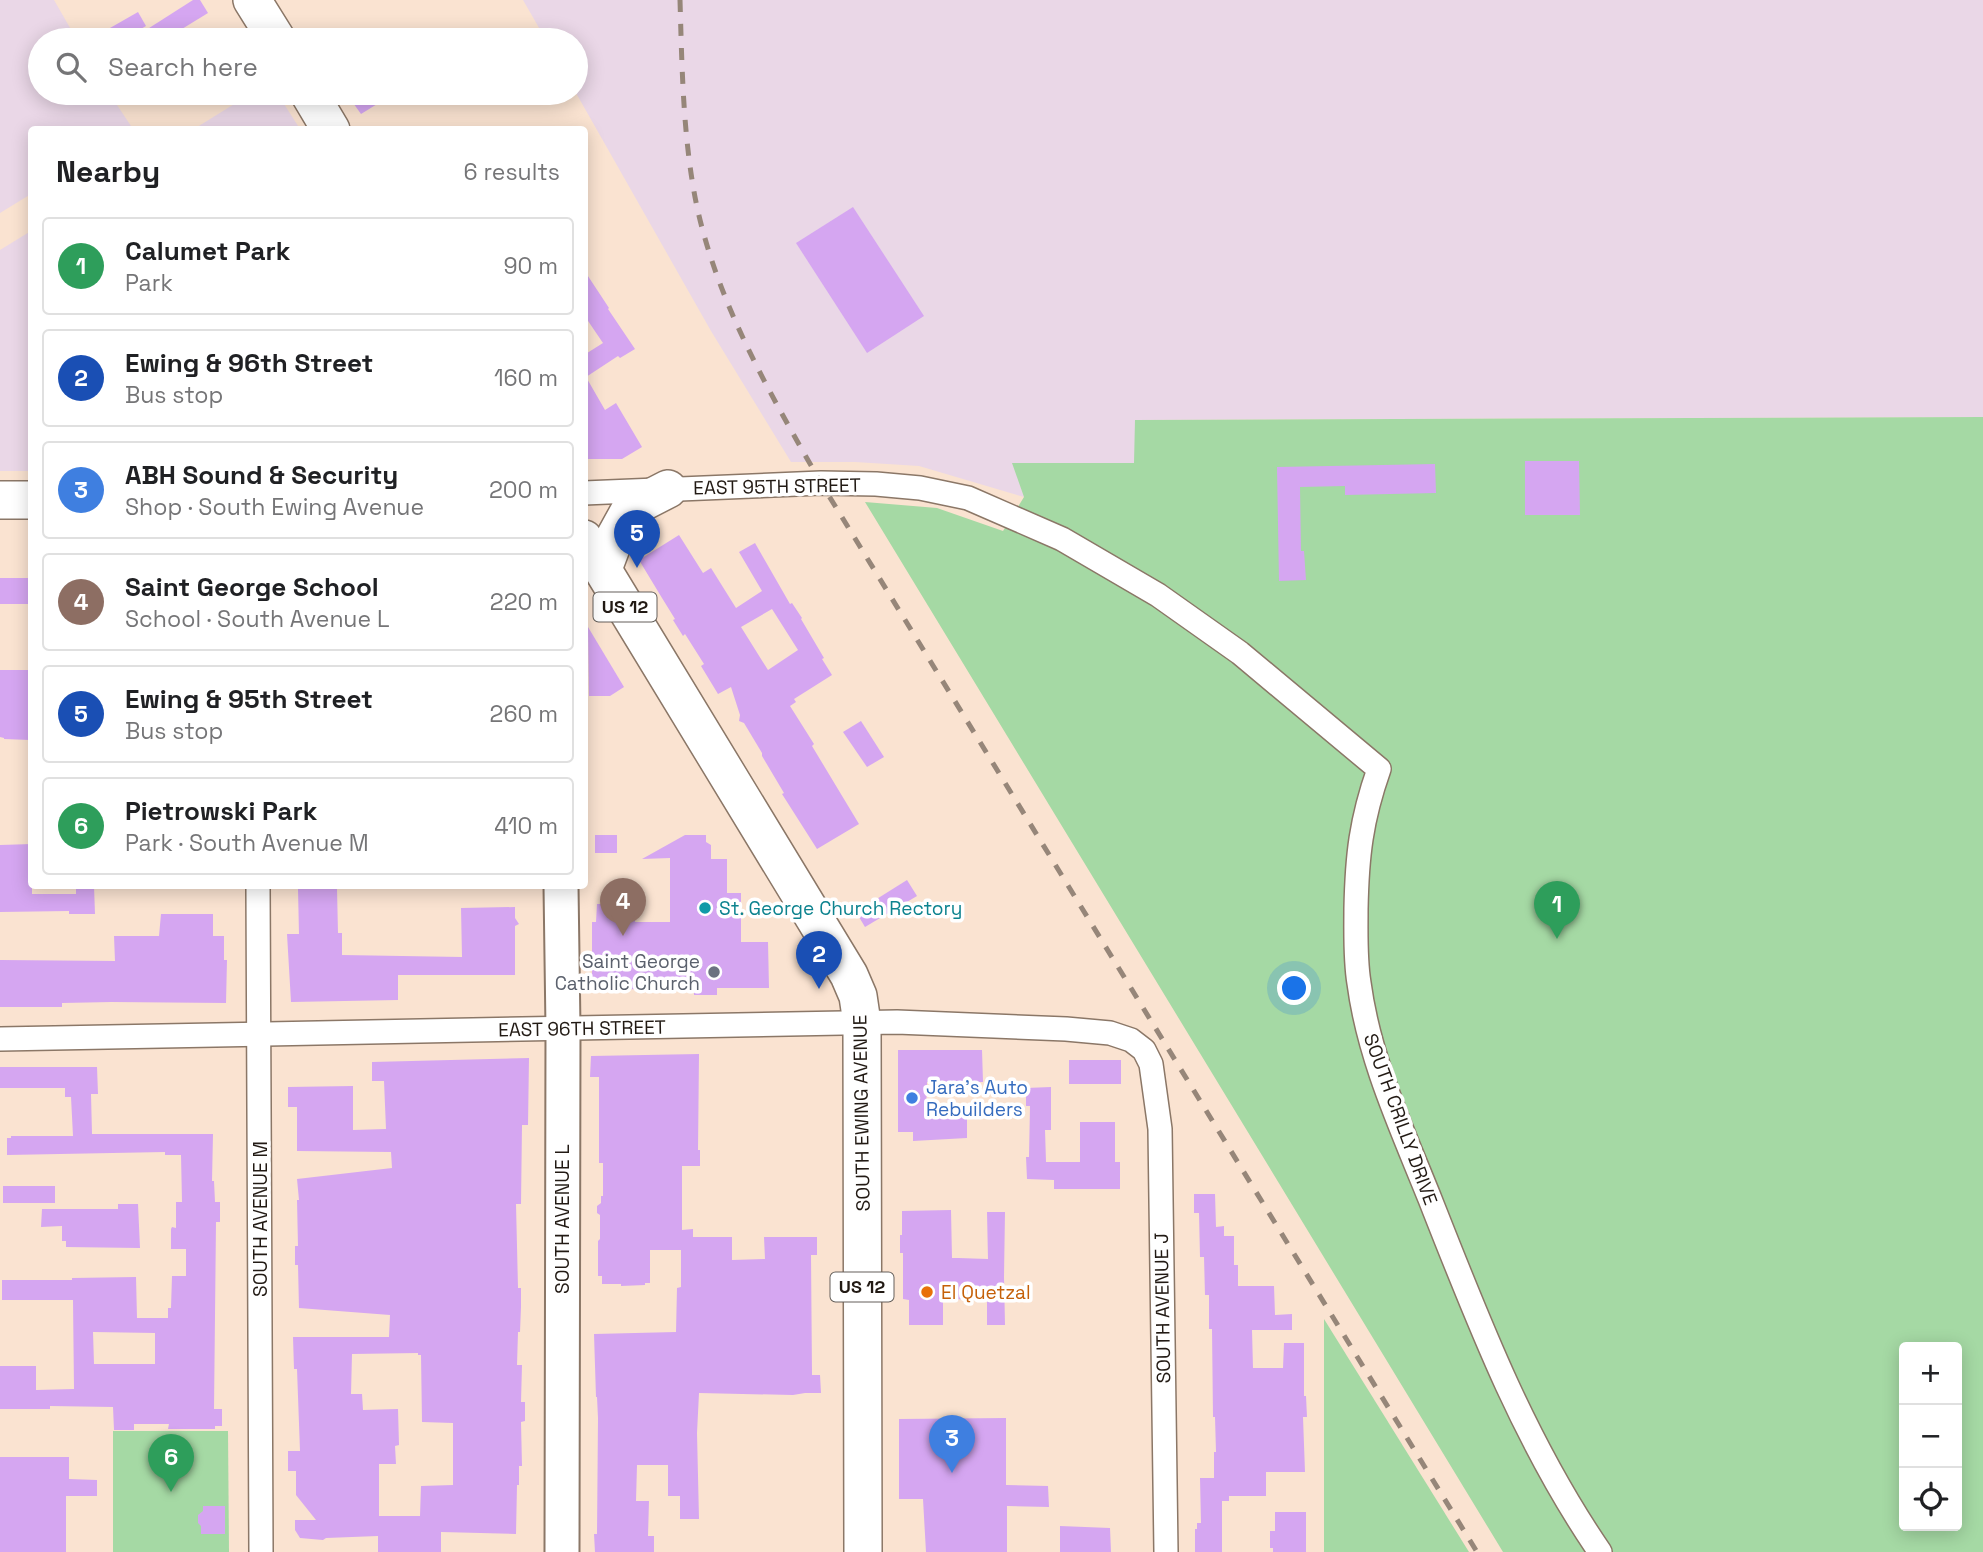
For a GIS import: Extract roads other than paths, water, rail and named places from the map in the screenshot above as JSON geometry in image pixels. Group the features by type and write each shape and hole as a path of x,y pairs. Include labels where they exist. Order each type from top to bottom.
{"main road":[{"path":"252,0 269,28"},
{"path":"316,105 329,126"},
{"path":"594,554 616,534 631,508 668,489"},
{"path":"0,500 28,500"},
{"name":"SOUTH EWING AVENUE","path":"594,554 849,975 858,996 862,1023 863,1552"}],"street":[{"name":"EAST 95TH STREET","path":"588,493 821,483 920,488 968,498"},
{"name":"SOUTH CRILLY DRIVE","path":"968,498 1062,538 1158,595 1240,653 1379,769 1367,801 1357,865 1356,932 1359,982 1368,1031 1385,1086 1487,1342 1552,1475 1600,1552"},
{"name":"SOUTH AVENUE M","path":"258,889 261,1552"},
{"name":"SOUTH AVENUE L","path":"561,889 562,1552"},
{"name":"EAST 96TH STREET","path":"0,1039 862,1023 1066,1029 1110,1033 1131,1040 1144,1050 1151,1065"},
{"name":"SOUTH AVENUE J","path":"1151,1065 1160,1129 1166,1552"}],"railway":[{"path":"680,0 686,130 692,182 707,244 748,350 821,483 1477,1552"}],"place":[{"name":"Ewing & 95th Street","path":"637,568"},
{"name":"St. George Church Rectory","path":"705,908"},
{"name":"Saint George School","path":"623,936"},
{"name":"Calumet Park","path":"1557,939"},
{"name":"Saint George Catholic Church","path":"714,972"},
{"name":"Ewing & 96th Street","path":"819,989"},
{"name":"Jara's Auto Rebuilders","path":"912,1098"},
{"name":"El Quetzal","path":"927,1292"},
{"name":"ABH Sound & Security","path":"952,1473"},
{"name":"Pietrowski Park","path":"171,1492"}]}
